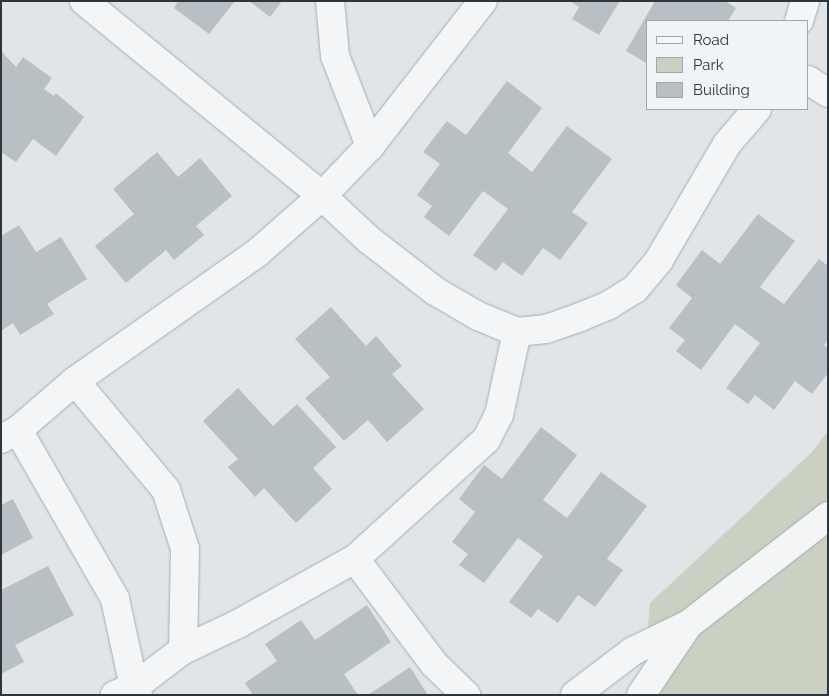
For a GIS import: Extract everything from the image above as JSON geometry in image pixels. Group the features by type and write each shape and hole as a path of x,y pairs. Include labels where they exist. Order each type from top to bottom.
{"street":[{"path":"84,1 322,196 368,239 435,291 478,316 517,332 546,329 580,317 609,305 635,289 659,260 727,144 757,110"},
{"path":"330,1 335,56 370,146"},
{"path":"483,1 370,146 322,196 257,253 75,381 10,434 115,599 129,692 183,650 238,624 355,559 486,440 500,415 517,332"},
{"path":"799,20 805,1"},
{"path":"809,81 828,93"},
{"path":"75,381 166,490 185,549 183,650"},
{"path":"574,695 633,651 689,624 828,516"},
{"path":"355,559 434,664 466,695"},
{"path":"641,695 689,624"}],"green space":[{"path":"828,431 828,695 642,695 650,603 812,452"}],"building":[{"path":"178,1 235,1 209,34 174,8"},
{"path":"249,1 282,1 270,17"},
{"path":"570,1 620,1 599,35 572,19 579,7"},
{"path":"655,1 725,1 736,8 729,20 646,20 646,63 626,51"},
{"path":"1,51 16,67 23,57 52,78 44,89 54,96 56,93 84,117 56,156 33,139 16,162 1,152"},
{"path":"507,81 542,108 508,153 532,172 567,126 612,159 572,212 588,223 560,260 543,248 522,276 503,262 496,271 473,255 508,209 483,191 449,236 424,217 432,206 417,195 440,164 423,152 447,121 466,135"},
{"path":"157,152 178,177 200,158 232,196 196,226 204,235 174,260 166,250 126,283 95,246 134,214 113,189"},
{"path":"758,214 795,241 760,287 784,304 819,259 828,266 828,340 824,345 828,348 828,373 812,394 795,381 774,410 755,395 748,404 726,388 760,343 735,324 701,370 676,351 685,340 669,328 692,298 676,285 702,250 720,264"},
{"path":"19,225 36,252 61,237 87,279 47,304 54,314 20,335 13,323 1,331 1,236"},
{"path":"331,307 366,346 376,336 402,366 392,374 424,409 387,442 368,420 344,441 305,398 330,377 295,339"},
{"path":"238,388 273,426 297,404 336,447 313,468 332,489 296,523 264,488 255,497 228,467 238,459 203,421"},
{"path":"541,427 577,455 543,500 567,518 601,472 647,506 607,559 623,570 595,607 578,595 558,623 538,609 531,618 509,602 543,556 518,538 484,583 459,565 468,554 452,542 475,512 459,499 484,465 502,479"},
{"path":"13,499 33,538 1,555 1,505"},
{"path":"48,566 74,615 15,645 24,662 1,674 1,590"},
{"path":"367,605 391,642 344,674 358,695 253,695 245,683 277,661 265,644 301,620 315,640"},
{"path":"410,667 428,695 368,695"}]}
